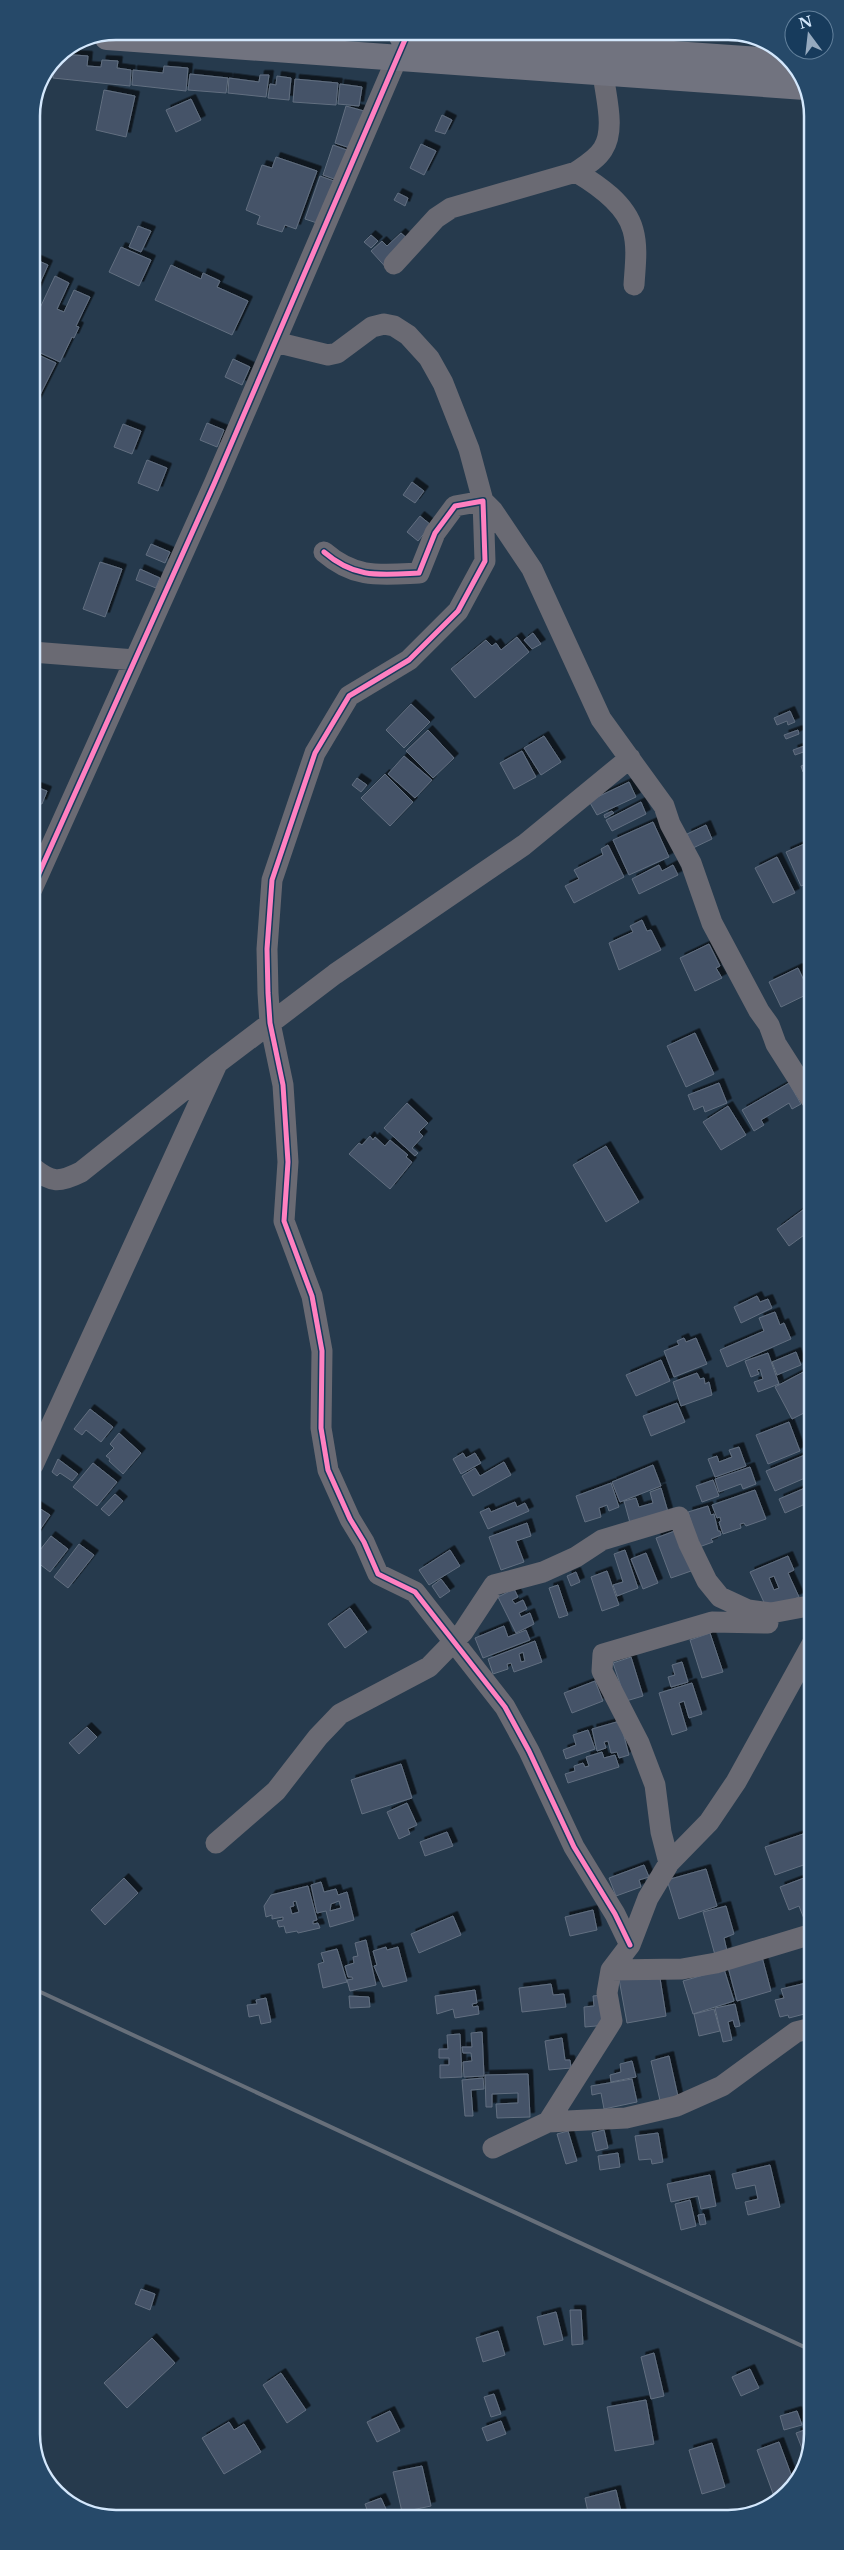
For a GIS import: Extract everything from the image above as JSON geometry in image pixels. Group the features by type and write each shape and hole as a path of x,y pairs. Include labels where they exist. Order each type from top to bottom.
{"main road":[{"path":"284,40 402,42 780,61"},
{"path":"402,42 603,72 797,86"}],"street":[{"path":"40,871 275,342 402,42"},
{"path":"394,264 436,218 451,208 576,172 603,149 608,137 609,124 603,72"},
{"path":"576,172 604,191 621,210 633,228 636,248 634,285"},
{"path":"275,342 328,355 337,353 372,327 384,324 394,326 408,335 429,358 443,383 469,449 483,501 485,561 458,611 410,660 349,696 315,753 272,880 267,949 270,1024 283,1085 288,1162 284,1221 312,1296 322,1351 321,1428 328,1470 378,1574 415,1592 505,1707 529,1751 574,1847 615,1914 630,1945"},
{"path":"324,552 340,566 375,576 419,573 435,533 455,506 483,501"},
{"path":"483,501 493,511 532,569 600,719 664,806 670,824 690,863 712,922 769,1025 776,1044 804,1088"},
{"path":"40,653 135,660"},
{"path":"40,1173 48,1179 57,1181 66,1180 81,1172 219,1062 270,1024 407,924 524,846 630,758"},
{"path":"40,1450 219,1062"},
{"path":"216,1843 276,1791 318,1737 340,1714 429,1667 463,1632 494,1585 543,1572 576,1557 602,1540 679,1517 706,1581 720,1597 748,1610 771,1613 804,1604"},
{"path":"669,1863 661,1832 655,1785 639,1743 602,1671 603,1654 712,1622 769,1623 804,1605"},
{"path":"548,2122 612,2021 607,1993 611,1970 630,1945 648,1898 669,1863 709,1822 736,1782 804,1659"},
{"path":"611,1970 682,1969 716,1963 804,1936"},
{"path":"493,2148 548,2122 626,2118 677,2106 722,2086 796,2032 804,2030"}],"building":[{"path":"72,55 88,56 87,66 101,67 102,60 118,61 117,68 131,70 130,86 53,78 54,73 62,62"},
{"path":"164,66 188,68 186,91 132,85 133,70 163,73"},
{"path":"190,74 228,78 226,93 188,90"},
{"path":"260,75 269,75 266,97 228,93 229,78 259,82"},
{"path":"277,76 291,78 289,100 268,98 270,84 276,85"},
{"path":"295,79 338,83 336,105 293,102"},
{"path":"340,84 362,87 359,106 338,104"},
{"path":"104,90 135,96 126,137 96,130"},
{"path":"191,99 201,120 176,132 166,110"},
{"path":"346,106 364,111 353,149 335,143"},
{"path":"442,115 452,120 445,134 435,131"},
{"path":"421,144 436,151 424,175 410,168"},
{"path":"333,145 347,150 337,180 323,175"},
{"path":"276,157 317,171 296,229 285,225 282,232 257,224 260,216 246,210 262,165 272,168"},
{"path":"320,176 334,181 320,224 305,219"},
{"path":"398,193 408,198 405,206 394,200"},
{"path":"138,226 151,231 141,252 129,247"},
{"path":"401,233 409,240 391,273 371,251 382,241 387,246"},
{"path":"371,235 378,241 371,248 364,242"},
{"path":"121,247 151,260 139,286 109,272"},
{"path":"40,262 48,265 40,283"},
{"path":"171,265 201,279 203,273 220,281 217,287 248,301 232,335 155,300"},
{"path":"55,276 69,283 57,309 64,312 74,290 90,297 76,326 79,327 74,338 72,337 60,362 40,353 40,308"},
{"path":"40,356 56,363 40,395"},
{"path":"233,359 250,367 242,385 225,377"},
{"path":"207,423 224,430 217,447 200,440"},
{"path":"123,424 141,431 132,454 114,447"},
{"path":"147,460 167,468 158,491 138,483"},
{"path":"412,482 424,491 415,503 403,495"},
{"path":"420,516 431,525 418,541 407,532"},
{"path":"151,544 170,552 165,563 146,555"},
{"path":"100,562 122,569 105,617 83,609"},
{"path":"140,569 160,578 156,588 136,580"},
{"path":"533,633 541,644 532,649 524,640"},
{"path":"517,637 529,652 475,698 451,669 486,640 492,646 496,643 501,650"},
{"path":"411,704 430,722 404,748 386,730"},
{"path":"790,711 795,722 788,725 787,721 777,725 774,718"},
{"path":"428,730 454,758 433,778 406,751"},
{"path":"798,730 799,734 786,739 784,735"},
{"path":"544,736 561,762 541,775 524,748"},
{"path":"804,746 804,752 795,755 793,750"},
{"path":"522,751 536,777 514,789 500,763"},
{"path":"404,756 432,780 415,798 388,774"},
{"path":"385,774 413,802 390,826 361,798"},
{"path":"357,778 367,785 361,792 352,785"},
{"path":"629,782 636,797 597,815 589,801"},
{"path":"40,788 47,791 42,804 40,803"},
{"path":"641,802 646,814 612,831 606,820"},
{"path":"612,811 614,813 605,818 604,815"},
{"path":"653,822 669,857 629,875 613,840"},
{"path":"706,825 712,839 693,848 687,834"},
{"path":"804,844 804,885 801,886 786,852"},
{"path":"608,845 624,877 574,903 565,886 579,879 574,870 603,855 601,849"},
{"path":"777,857 795,893 773,903 755,868"},
{"path":"659,865 662,871 673,865 678,875 639,894 632,879"},
{"path":"642,920 647,931 651,930 661,950 619,970 609,943 633,932 630,926"},
{"path":"709,944 720,966 716,968 722,978 695,991 680,958"},
{"path":"798,968 804,980 804,996 781,1007 769,982"},
{"path":"695,1033 714,1074 686,1087 667,1046"},
{"path":"719,1083 727,1103 705,1112 703,1106 694,1110 688,1095"},
{"path":"789,1083 801,1104 792,1109 789,1103 761,1120 764,1125 754,1131 742,1110"},
{"path":"407,1103 428,1123 419,1132 423,1136 412,1148 418,1153 415,1156 384,1128"},
{"path":"728,1106 746,1135 721,1150 703,1122"},
{"path":"370,1136 373,1140 375,1137 385,1146 390,1140 408,1155 406,1157 412,1162 390,1189 349,1154 359,1143 362,1145"},
{"path":"606,1146 639,1202 606,1222 573,1165"},
{"path":"804,1209 804,1235 789,1246 777,1229"},
{"path":"757,1296 760,1302 768,1299 772,1308 741,1323 734,1307"},
{"path":"775,1312 780,1325 784,1323 791,1339 727,1367 720,1350 764,1331 759,1318"},
{"path":"684,1338 686,1342 696,1338 707,1364 674,1377 664,1351 679,1345 677,1341"},
{"path":"796,1352 801,1365 777,1375 772,1362"},
{"path":"768,1353 779,1384 758,1392 754,1382 763,1379 760,1369 757,1370 759,1374 751,1377 745,1361"},
{"path":"661,1360 670,1381 636,1396 626,1375"},
{"path":"804,1372 804,1413 792,1419 775,1387"},
{"path":"697,1373 700,1379 704,1378 705,1384 709,1382 712,1395 681,1406 673,1382"},
{"path":"677,1403 685,1422 651,1436 643,1416"},
{"path":"90,1409 113,1427 101,1442 86,1430 82,1435 74,1429"},
{"path":"789,1422 800,1451 768,1464 756,1435"},
{"path":"119,1433 141,1453 123,1474 106,1456 114,1448 110,1444"},
{"path":"739,1447 746,1466 715,1477 708,1459 717,1456 719,1462 732,1457 729,1450"},
{"path":"463,1453 466,1458 475,1453 481,1463 461,1474 453,1459"},
{"path":"804,1455 804,1478 775,1491 766,1471"},
{"path":"58,1459 78,1474 72,1481 60,1473 57,1476 52,1472"},
{"path":"504,1462 511,1475 473,1496 462,1476 475,1468 480,1476"},
{"path":"93,1463 117,1482 97,1506 73,1487"},
{"path":"653,1465 661,1486 620,1502 612,1482"},
{"path":"750,1467 756,1484 743,1489 741,1484 719,1492 715,1479"},
{"path":"713,1480 719,1496 702,1502 696,1486"},
{"path":"611,1483 619,1507 609,1511 607,1505 599,1508 601,1517 585,1522 576,1496"},
{"path":"661,1488 668,1512 630,1523 624,1501 636,1498 639,1507 653,1503 650,1492"},
{"path":"804,1488 804,1505 785,1513 779,1499"},
{"path":"755,1490 766,1519 746,1526 744,1523 740,1524 741,1528 723,1534 719,1522 721,1521 720,1517 717,1518 712,1505"},
{"path":"115,1494 123,1501 109,1516 101,1509"},
{"path":"515,1502 517,1507 525,1503 529,1511 488,1529 480,1512 489,1508 491,1512"},
{"path":"708,1506 711,1515 714,1514 718,1531 720,1531 721,1535 711,1539 713,1542 699,1547 688,1512"},
{"path":"40,1509 50,1515 40,1530"},
{"path":"527,1523 531,1536 516,1541 524,1562 501,1570 489,1537"},
{"path":"680,1529 694,1570 671,1578 656,1538"},
{"path":"51,1536 68,1549 50,1572 40,1564 40,1550"},
{"path":"79,1544 94,1555 68,1588 54,1577"},
{"path":"450,1550 460,1566 429,1585 419,1570"},
{"path":"625,1550 638,1588 617,1596 613,1585 623,1582 614,1554"},
{"path":"646,1553 658,1583 643,1589 631,1559"},
{"path":"788,1556 794,1570 788,1573 799,1597 768,1611 750,1572","holes":["774,1576 779,1588 774,1590 769,1578"]},
{"path":"607,1571 619,1605 602,1611 591,1577"},
{"path":"576,1572 580,1582 571,1586 567,1576"},
{"path":"441,1579 450,1591 440,1598 432,1586"},
{"path":"558,1585 568,1615 559,1618 549,1588"},
{"path":"514,1589 518,1597 512,1600 515,1604 523,1600 527,1609 519,1613 521,1617 530,1613 534,1624 516,1633 498,1597"},
{"path":"350,1608 367,1632 345,1648 328,1624"},
{"path":"504,1626 508,1637 526,1630 530,1640 483,1658 475,1638"},
{"path":"710,1633 723,1672 702,1678 690,1640"},
{"path":"535,1641 542,1662 514,1672 511,1663 507,1664 508,1669 493,1674 488,1659","holes":["523,1652 525,1661 521,1662 519,1654"]},
{"path":"631,1657 643,1696 626,1701 613,1663"},
{"path":"682,1662 688,1682 671,1687 668,1677 675,1675 672,1665"},
{"path":"595,1681 603,1701 572,1713 564,1693"},
{"path":"692,1683 702,1714 689,1718 684,1701 679,1703 687,1730 672,1735 659,1693"},
{"path":"620,1721 629,1755 619,1758 617,1752 611,1753 608,1741 604,1742 606,1748 597,1751 592,1729"},
{"path":"87,1727 97,1737 79,1754 69,1743"},
{"path":"588,1730 595,1749 566,1759 563,1750 576,1745 573,1735"},
{"path":"602,1752 604,1758 615,1755 619,1767 568,1783 565,1774 575,1771 574,1766 583,1763 585,1767 589,1766 586,1757"},
{"path":"401,1764 412,1798 362,1814 351,1780"},
{"path":"407,1803 417,1825 408,1829 410,1834 399,1839 387,1812"},
{"path":"447,1832 453,1846 425,1856 420,1842"},
{"path":"803,1834 804,1865 775,1875 765,1847"},
{"path":"644,1865 649,1877 639,1880 641,1887 616,1896 609,1878"},
{"path":"706,1869 717,1906 679,1919 667,1880"},
{"path":"124,1878 138,1893 105,1925 91,1910"},
{"path":"804,1878 804,1919 799,1906 789,1910 780,1887"},
{"path":"321,1882 324,1892 336,1889 338,1895 347,1892 354,1920 330,1927 326,1911 317,1913 311,1885","holes":["339,1901 341,1908 330,1911 331,1904"]},
{"path":"308,1886 317,1920 313,1921 313,1924 318,1923 320,1928 298,1933 297,1931 286,1933 284,1926 279,1927 277,1921 283,1920 283,1917 272,1919 272,1915 266,1917 264,1906 271,1895","holes":["296,1901 299,1912 292,1914 290,1907 294,1906 293,1902"]},
{"path":"726,1906 734,1934 724,1938 727,1951 715,1955 703,1912"},
{"path":"593,1910 597,1930 570,1936 565,1917"},
{"path":"453,1916 461,1935 419,1953 411,1934"},
{"path":"366,1940 376,1985 350,1991 347,1980 353,1979 348,1977 345,1966 354,1963 353,1957 358,1956 355,1943"},
{"path":"386,1947 387,1950 398,1947 407,1981 383,1987 374,1966 377,1965 373,1951"},
{"path":"337,1949 347,1982 323,1988 318,1964 324,1962 321,1953"},
{"path":"762,1957 771,1991 737,2001 728,1967"},
{"path":"724,1969 734,2001 693,2014 683,1981"},
{"path":"659,1972 666,2016 627,2023 619,1979"},
{"path":"804,1983 804,2014 789,2018 788,2015 780,2017 775,2000 784,1998 781,1989"},
{"path":"551,1984 553,1995 564,1994 566,2007 522,2012 519,1988"},
{"path":"475,1990 477,2003 472,2004 473,2007 478,2006 479,2014 455,2018 453,2009 437,2014 435,1996"},
{"path":"603,1995 607,2025 585,2027 584,2007 594,2006 593,1996"},
{"path":"349,1996 369,1997 370,2007 350,2008"},
{"path":"266,1998 271,2022 261,2024 259,2015 249,2017 247,2005 257,2004 256,2000"},
{"path":"735,2004 740,2026 735,2027 733,2020 728,2022 732,2040 723,2042 715,2008"},
{"path":"714,2009 720,2031 699,2036 694,2014"},
{"path":"482,2032 484,2076 464,2077 463,2062 472,2061 471,2053 463,2053 462,2047 472,2047 471,2033"},
{"path":"460,2034 462,2077 440,2078 440,2065 449,2065 449,2058 439,2058 439,2049 448,2049 447,2035"},
{"path":"562,2038 565,2060 570,2060 571,2068 549,2070 545,2041"},
{"path":"669,2056 679,2101 661,2105 651,2061"},
{"path":"632,2061 636,2077 611,2082 610,2075 621,2072 620,2064"},
{"path":"528,2074 530,2117 497,2118 496,2104 518,2103 518,2093 492,2094 492,2107 486,2107 485,2075"},
{"path":"483,2078 484,2089 471,2090 473,2116 465,2116 462,2080"},
{"path":"632,2079 637,2102 604,2109 601,2093 592,2095 591,2086"},
{"path":"604,2130 608,2148 596,2151 592,2133"},
{"path":"568,2131 577,2161 566,2164 557,2134"},
{"path":"658,2133 663,2162 652,2164 651,2159 639,2160 635,2136"},
{"path":"618,2153 620,2167 600,2170 598,2156"},
{"path":"770,2165 780,2207 748,2215 745,2202 758,2199 755,2185 736,2189 732,2174"},
{"path":"710,2175 716,2206 701,2209 698,2196 671,2202 667,2184"},
{"path":"690,2200 696,2226 681,2230 675,2204"},
{"path":"704,2214 706,2224 700,2225 698,2215"},
{"path":"141,2289 155,2294 150,2310 135,2304"},
{"path":"570,2310 581,2310 583,2344 572,2345"},
{"path":"556,2312 563,2340 544,2345 537,2317"},
{"path":"498,2331 505,2355 483,2362 476,2338"},
{"path":"152,2338 175,2363 127,2408 104,2383"},
{"path":"654,2353 664,2396 651,2399 641,2357"},
{"path":"750,2369 759,2388 741,2396 732,2377"},
{"path":"281,2373 306,2410 287,2423 263,2385"},
{"path":"494,2394 501,2414 491,2417 484,2397"},
{"path":"646,2400 654,2444 615,2451 607,2407"},
{"path":"390,2411 400,2431 377,2442 367,2422"},
{"path":"797,2411 802,2425 784,2430 780,2416"},
{"path":"501,2421 506,2434 487,2441 482,2428"},
{"path":"229,2422 234,2430 244,2424 261,2452 224,2474 202,2438"},
{"path":"804,2430 803,2450 796,2433"},
{"path":"779,2442 791,2475 782,2488 773,2494 757,2450"},
{"path":"712,2443 725,2487 702,2494 689,2450"},
{"path":"422,2466 431,2506 402,2510 393,2472"},
{"path":"616,2490 621,2510 588,2510 585,2498"},
{"path":"381,2498 386,2509 367,2510 365,2504"}],"railway":[{"path":"40,1992 804,2347"}],"cycle path":[{"path":"40,871 214,484 405,40"},
{"path":"324,552 335,561 357,571 380,574 419,573 435,533 455,506 483,501 485,561 458,611 409,660 349,696 315,753 272,880 267,949 268,993 270,1023 283,1085 288,1162 284,1221 312,1296 322,1351 321,1428 328,1470 378,1574 415,1592 505,1707 529,1751 574,1847 615,1914 630,1945"}]}
